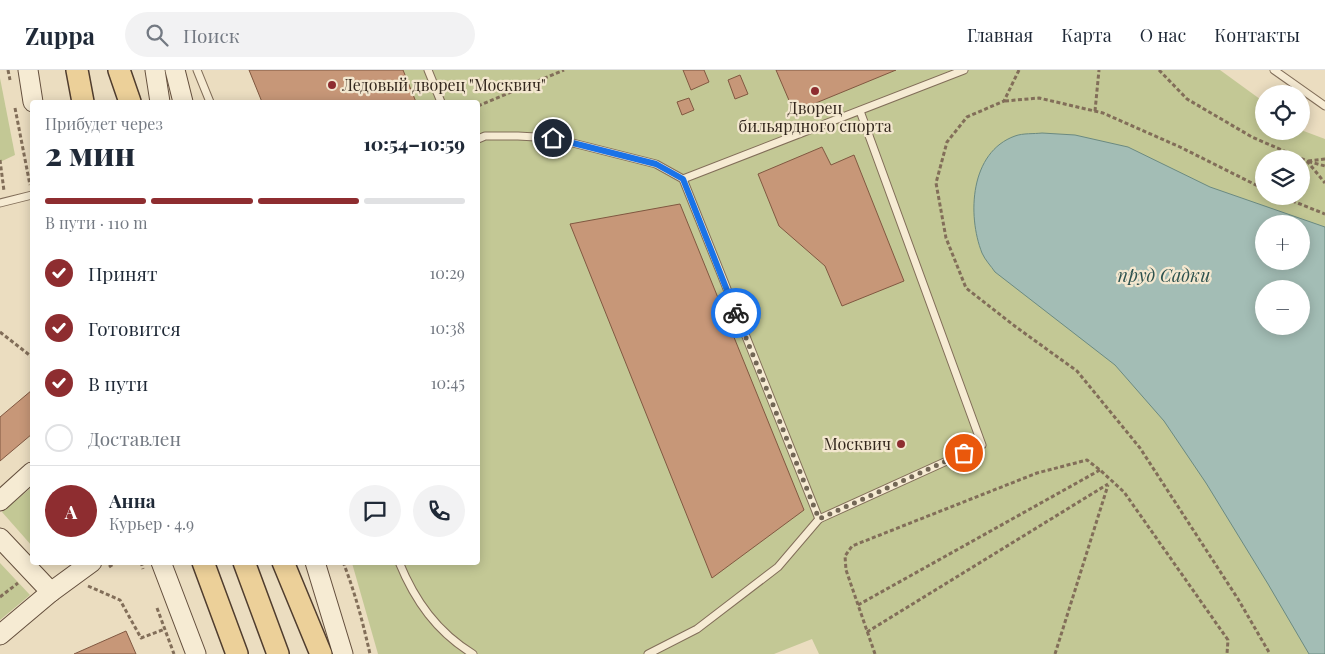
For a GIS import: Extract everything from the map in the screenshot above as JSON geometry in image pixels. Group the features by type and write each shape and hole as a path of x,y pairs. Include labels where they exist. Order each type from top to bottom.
{"main road":[{"path":"28,70 33,100"},
{"path":"77,70 83,100"},
{"path":"114,70 120,100"},
{"path":"119,70 129,100"},
{"path":"155,70 160,100"},
{"path":"174,70 182,100"},
{"path":"0,501 30,474"},
{"path":"0,538 52,592"},
{"path":"0,635 88,565"},
{"path":"163,565 196,654"},
{"path":"204,565 237,654"},
{"path":"245,565 278,654"},
{"path":"284,565 321,654"},
{"path":"316,565 343,654"}],"lane":[{"path":"196,70 209,100"},
{"path":"428,70 440,100"},
{"path":"683,179 964,70"},
{"path":"1274,70 1325,106"},
{"path":"648,654 697,629 778,567 819,519 982,445 860,111"},
{"path":"480,137 518,136 553,138 656,164 683,179 819,519"},
{"path":"3,202 30,195"},
{"path":"400,565 405,578 426,613 455,643 473,654"}],"path":[{"path":"8,70 11,89"},
{"path":"480,105 564,70"},
{"path":"1004,101 1019,70"},
{"path":"1095,111 1100,70"},
{"path":"1159,70 1187,99 1252,137 1281,150"},
{"path":"1255,184 1180,147 1103,113 1039,98 1004,101 967,117 947,142 936,183 946,238 966,288 1016,328 1077,371 1140,448 1238,599 1270,654"},
{"path":"13,99 30,185"},
{"path":"1310,162 1325,159"},
{"path":"0,160 3,202"},
{"path":"1310,162 1325,166"},
{"path":"1310,164 1325,183"},
{"path":"1302,205 1325,214"},
{"path":"0,332 30,356"},
{"path":"876,654 846,570 845,556 852,546 1037,473 1087,460 1124,492 1228,640 1227,654"},
{"path":"858,605 1100,470"},
{"path":"1055,654 1110,479"},
{"path":"867,632 1108,484"},
{"path":"344,565 352,583 370,654"},
{"path":"0,598 18,582"},
{"path":"86,585 120,600 141,638 165,629"}],"green space":[{"name":"Москвич","path":"249,70 1220,70 1255,95 1255,140 1310,140 1310,133 1325,139 1325,654 819,654 812,639 774,654 378,654 353,565 480,565 480,100 261,100"},
{"path":"0,78 15,155 0,162"},
{"path":"30,489 30,544 2,512"},
{"path":"0,563 30,595 0,620"}],"water":[{"name":"пруд Садки","path":"1025,134 1075,135 1128,147 1210,187 1255,203 1255,205 1262,205 1290,215 1255,215 1255,270 1310,270 1310,222 1325,227 1325,654 1309,654 1206,483 1164,421 1115,365 995,272 983,256 974,221 976,186 981,170 989,156 1000,144 1015,136"}],"building":[{"name":"Ледовый дворец \"Москвич\"","path":"249,70 403,70 415,100 261,100"},
{"path":"683,70 704,70 709,82 691,90"},
{"name":"Дворец бильярдного спорта","path":"776,70 896,70 794,112"},
{"path":"740,75 748,94 735,99 728,80"},
{"path":"689,98 694,110 682,115 677,102"},
{"path":"822,147 831,165 854,155 904,281 842,306 825,266 779,226 758,174"},
{"path":"680,204 804,510 712,578 570,224"},
{"path":"30,392 30,436 0,461 0,417"},
{"path":"126,631 136,654 74,654"}],"way so far":[{"path":"736,313 819,519 964,453"}],"place":[{"name":"Ледовый дворец \"Москвич\"","path":"332,85"},
{"name":"Дворец бильярдного спорта","path":"815,91"},
{"name":"Москвич","path":"901,444"}],"route":[{"path":"553,138 656,164 683,179 736,313"}]}
